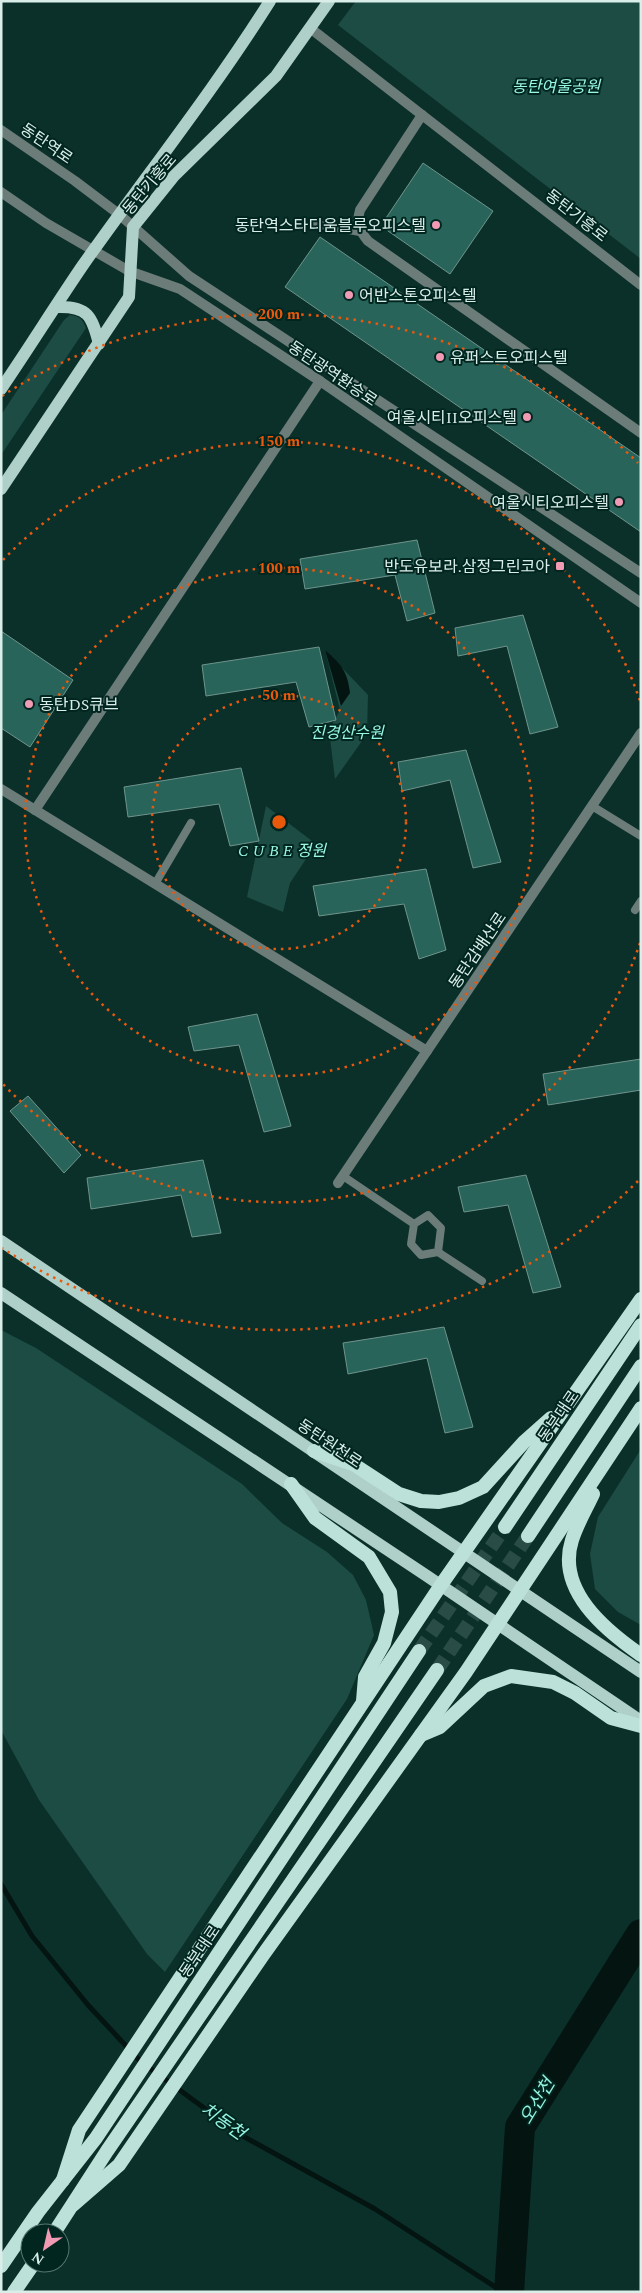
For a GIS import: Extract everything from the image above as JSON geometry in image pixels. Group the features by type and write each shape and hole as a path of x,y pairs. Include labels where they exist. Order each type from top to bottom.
{"highway":[{"path":"63,2180 79,2130 441,1585 641,1299"},
{"name":"동부대로","path":"505,1527 641,1325"},
{"path":"528,1536 641,1366"},
{"path":"314,1451 353,1464 399,1494 421,1501 439,1502 459,1498 483,1487 524,1442 571,1400"},
{"path":"73,2205 119,2165 263,1955 498,1625 641,1408"},
{"path":"621,1439 571,1541 569,1563 577,1588 590,1614 613,1636 641,1655"},
{"path":"291,1484 315,1518 369,1557 390,1592 392,1612 384,1643 365,1676 363,1702"},
{"name":"동부대로","path":"1,2266 96,2138 419,1651"},
{"path":"61,2223 203,2009 437,1670"},
{"path":"421,1735 440,1727 484,1686 511,1676 553,1682 575,1693 611,1718 641,1726"},
{"path":"14,2292 27,2273"}],"main road":[{"name":"동탄기흥로","path":"1,389 94,251 158,165 245,41 270,1"},
{"name":"동탄기흥로","path":"1,489 129,297 129,271 134,227 174,176 276,76 329,1"},
{"path":"57,308 72,307 85,311 94,325 99,344"},
{"name":"동탄원천로","path":"1,1241 641,1672"},
{"path":"1,1293 291,1484 641,1722"}],"street":[{"name":"동탄기흥로","path":"310,28 641,285"},
{"path":"422,115 360,210 356,221 360,232 368,241 641,433"},
{"name":"동탄역로","path":"1,130 75,181"},
{"name":"동탄광역환승로","path":"75,181 120,215 189,276 641,573"},
{"name":"동탄광역환승로","path":"1,192 46,223 129,271 180,289 320,381 641,603"},
{"path":"35,810 320,381"},
{"name":"동탄감배산로","path":"341,1180 641,733"},
{"path":"1,789 427,1051"}],"lane":[{"path":"316,224 360,232"},
{"path":"592,806 641,836"},
{"path":"155,884 191,823"},
{"path":"635,910 641,901"},
{"path":"341,1180 414,1224"},
{"path":"438,1252 441,1228 428,1215 414,1224 411,1244 421,1255 438,1252 482,1281"}],"green space":[{"name":"동탄여울공원","path":"356,1 641,1 641,259 338,25"},
{"path":"70,315 80,318 86,328 1,455 1,415 64,320"},
{"name":"진경산수원","path":"325,650 368,695 367,734 335,779 329,730 340,710"},
{"name":"C U B E 정원","path":"266,806 316,844 290,883 283,912 247,897"},
{"path":"1,1330 36,1348 242,1484 282,1523 327,1552 353,1575 366,1600 374,1635 347,1699 165,1972 147,1954 39,1800 1,1730"},
{"path":"641,1449 641,1625 618,1612 595,1589 590,1554 598,1517"}],"shaded area":[{"path":"325,650 340,664 347,679 350,693 341,706"}],"building":[{"name":"동탄역스타디움블루오피스텔","path":"423,163 493,211 450,274 388,231 386,218"},
{"path":"320,237 641,458 641,532 285,287"},
{"path":"417,540 435,613 407,621 395,575 305,589 300,559"},
{"path":"523,615 558,727 530,734 507,646 458,656 455,628"},
{"name":"동탄DS큐브","path":"1,631 73,680 30,747 1,728"},
{"path":"319,647 336,720 309,727 296,682 206,696 202,665"},
{"path":"466,750 501,862 473,868 450,780 402,791 398,762"},
{"path":"241,768 259,841 230,846 219,804 128,817 124,787"},
{"path":"426,869 446,950 419,959 404,904 319,916 313,886"},
{"path":"257,1014 291,1126 264,1132 239,1045 194,1051 188,1027"},
{"path":"641,1059 641,1090 548,1105 543,1074"},
{"path":"28,1096 81,1155 64,1173 10,1111"},
{"path":"203,1160 221,1233 192,1237 181,1195 91,1209 87,1178"},
{"path":"526,1175 561,1287 533,1293 508,1205 464,1212 458,1187"},
{"path":"444,1327 473,1427 445,1433 427,1358 348,1374 343,1343"}],"waterway":[{"name":"치동천","path":"1,1884 32,1936 88,2005 140,2061 241,2135 375,2209 503,2292"},
{"name":"오산천","path":"509,2292 520,2127 641,1934"}],"tunnel":[{"path":"419,1651 505,1527"},
{"path":"437,1670 528,1536"}],"place":[{"name":"동탄역스타디움블루오피스텔","path":"436,225"},
{"name":"어반스톤오피스텔","path":"349,295"},
{"name":"유퍼스트오피스텔","path":"440,357"},
{"name":"여울시티II오피스텔","path":"527,417"},
{"name":"여울시티오피스텔","path":"619,502"},
{"name":"반도유보라.삼정그린코아","path":"560,566"},
{"name":"동탄DS큐브","path":"29,704"}]}
